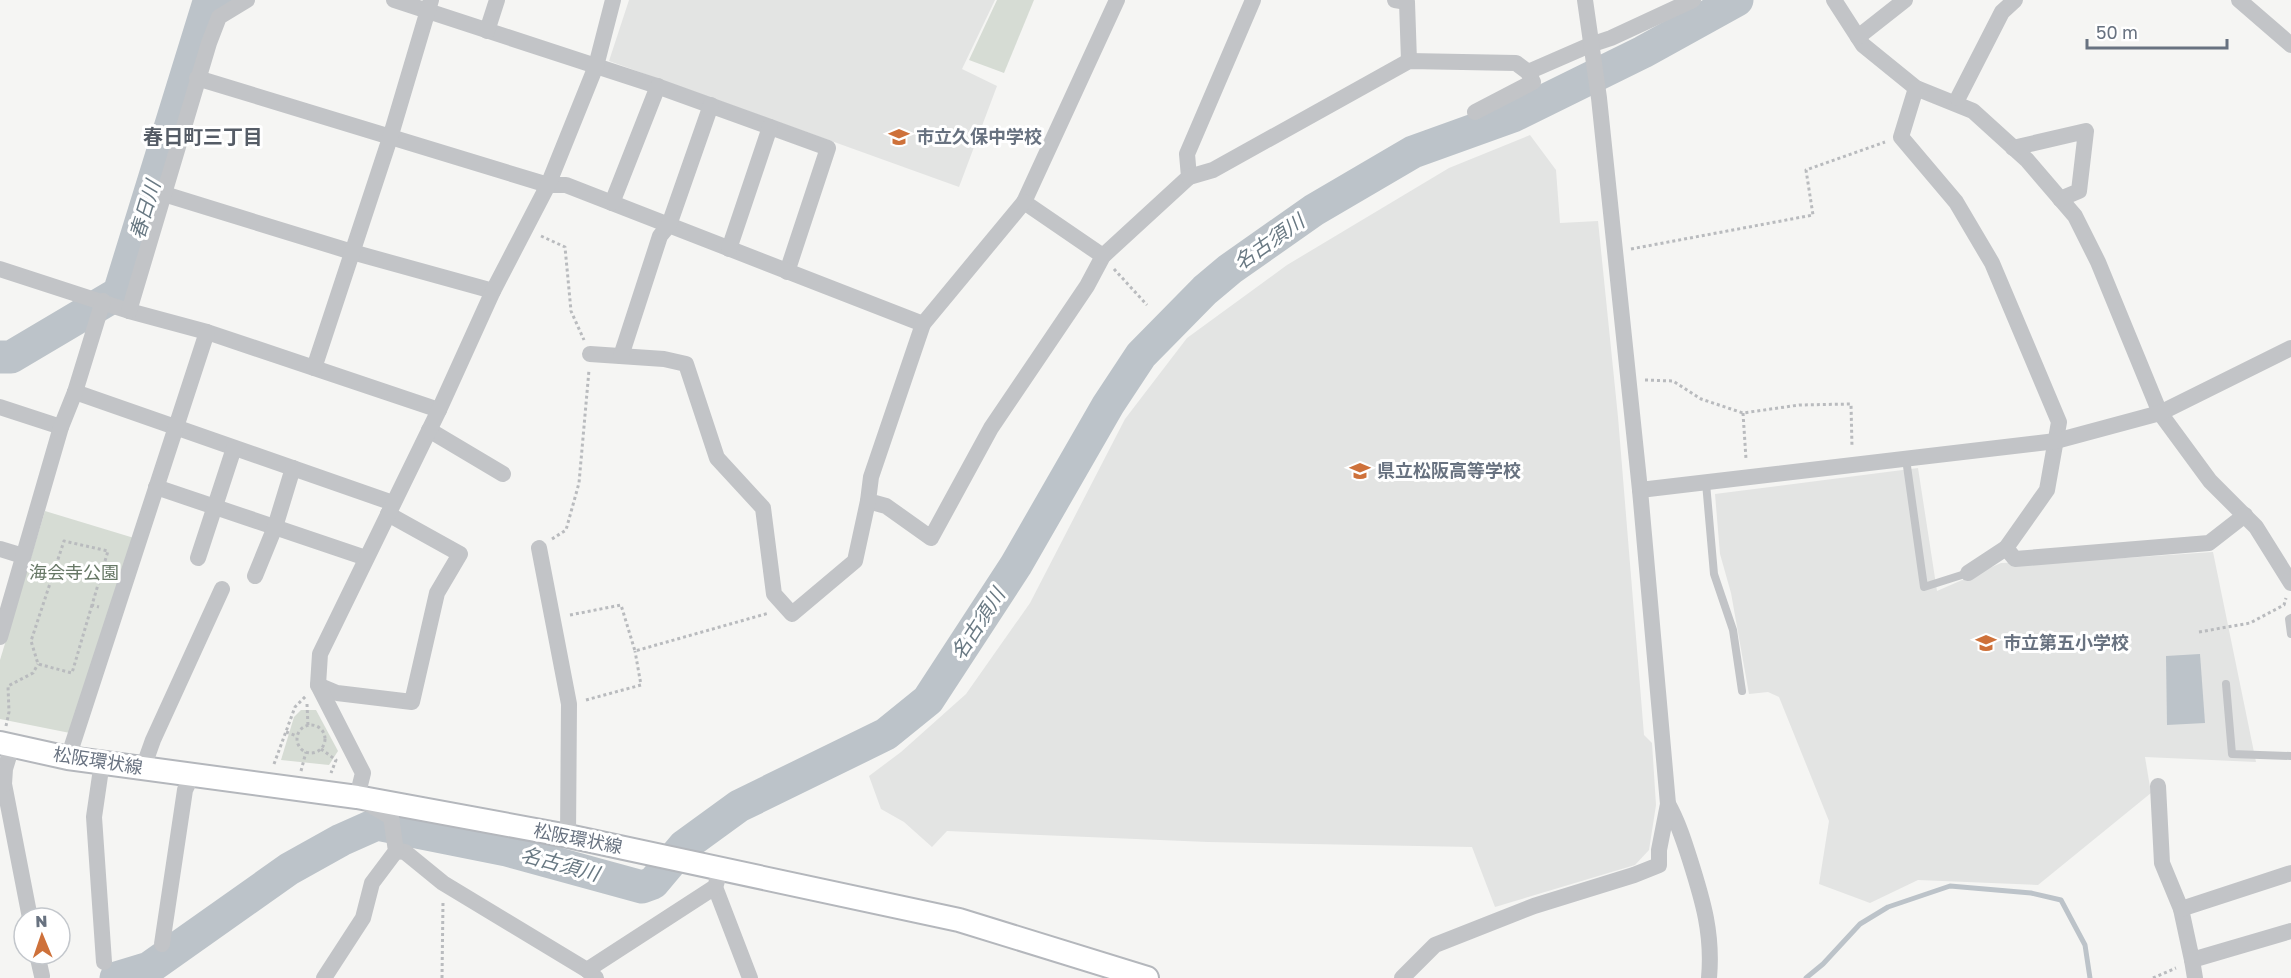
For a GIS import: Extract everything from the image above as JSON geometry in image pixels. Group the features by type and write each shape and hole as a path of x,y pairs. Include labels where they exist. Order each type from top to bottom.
{"main road":[{"name":"松阪環状線","path":"6,738 68,758 357,797 635,850 713,874 959,920 1147,978"}],"street":[{"path":"129,310 197,78 219,17 247,0"},
{"path":"394,0 429,5 487,31 711,105 828,148 787,272"},
{"path":"487,31 497,0"},
{"path":"324,978 363,918 372,883 396,851 391,817 357,797 363,773 312,690 320,654 439,410 493,291 548,185 596,66 613,0"},
{"path":"590,354 664,359 686,364 717,458 763,508 774,594 792,614 855,561 871,477 923,324 1024,202 1117,0"},
{"path":"1188,177 1187,154 1253,0"},
{"path":"1395,0 1407,2 1408,61"},
{"path":"1402,978 1435,945 1534,906 1659,866 1659,850 1668,804 1640,490 1599,98 1585,0"},
{"path":"1528,72 1611,38 1693,0"},
{"path":"1834,0 1863,45 1916,88 1973,111 2013,148 2075,216 2098,262 2160,413 2210,481 2256,527 2289,589"},
{"path":"1858,37 1905,0"},
{"path":"1958,98 2002,12 2015,0"},
{"path":"2239,0 2291,45"},
{"path":"314,368 390,138 429,5"},
{"path":"868,501 886,506 931,538 991,428 1087,286 1103,256 1188,177 1214,170 1408,61 1516,63 1528,72 1533,82 1475,112"},
{"path":"197,78 548,185 566,186 923,324"},
{"path":"612,203 658,87"},
{"path":"1916,88 1900,137 1956,202 1992,263 2059,422 2047,490 2006,548 1968,573"},
{"path":"621,357 660,236 669,225 711,105"},
{"path":"729,249 770,127"},
{"path":"2013,148 2086,131 2079,191 2060,199"},
{"path":"164,194 352,252 493,291"},
{"path":"1024,202 1103,256"},
{"path":"0,269 207,332 439,410"},
{"path":"0,637 61,427 75,392 103,301"},
{"path":"68,758 207,332"},
{"path":"1640,490 2056,441 2160,413 2291,348"},
{"path":"75,392 292,468 390,509 460,554 437,593 412,702 312,690"},
{"path":"0,407 61,427"},
{"path":"429,430 503,474"},
{"path":"198,558 234,448"},
{"path":"255,576 275,527 292,468"},
{"path":"156,487 366,558"},
{"path":"2006,548 2015,559 2209,543 2245,515"},
{"path":"539,548 569,704 568,836"},
{"path":"0,549 23,556"},
{"path":"143,768 153,740 222,589"},
{"path":"6,738 2,785 27,906"},
{"path":"102,762 94,817 104,962"},
{"path":"162,944 185,790 192,775"},
{"path":"2158,786 2162,863 2181,909 2195,978"},
{"path":"1668,804 1677,821 1707,911 1709,978"},
{"path":"396,851 405,852 443,883 592,974 713,874 750,978"},
{"path":"2181,909 2291,873"},
{"path":"2192,960 2291,931"},
{"path":"40,966 42,976"}],"lane":[{"path":"1906,459 1924,587 1968,573"},
{"path":"1706,483 1714,574 1732,630 1742,691"},
{"path":"2291,618 2289,619 2291,634"},
{"path":"2226,684 2232,754 2291,756"}],"path":[{"path":"1615,252 1814,215 1806,170 1900,137"},
{"path":"525,229 565,247 571,311 590,354 579,483 566,530 539,548"},
{"path":"1103,256 1147,305"},
{"path":"1628,380 1673,381 1701,399 1743,413 1799,405 1851,404 1853,465"},
{"path":"1743,413 1748,477"},
{"path":"6,738 9,712 8,686 33,673 38,664 31,640 64,541 108,551 72,673 38,664"},
{"path":"2199,632 2250,623 2284,605 2289,589"},
{"path":"635,651 769,613 774,594"},
{"path":"93,605 115,612"},
{"path":"553,618 621,605 635,651 641,685 569,704"},
{"path":"308,726 312,690"},
{"path":"274,764 295,707 312,690"},
{"path":"308,726 315,726 322,733 324,742 315,753 306,752 297,744 297,736 302,728 308,726"},
{"path":"285,732 297,736"},
{"path":"321,748 336,760 333,773 322,772"},
{"path":"306,752 301,771 311,772"},
{"path":"442,978 443,883"},
{"path":"2153,978 2192,960"}],"shaded area":[{"name":"市立久保中学校","path":"629,0 995,0 962,69 997,86 959,187 609,61"},
{"name":"県立松阪高等学校","path":"1530,135 1556,170 1560,223 1598,221 1618,417 1644,735 1652,743 1656,805 1649,850 1635,865 1495,907 1472,847 1208,842 947,831 932,847 904,822 881,809 869,776 901,752 966,694 1030,603 1125,419 1187,338 1287,265 1449,168"},
{"name":"市立第五小学校","path":"1918,468 1937,591 2001,563 2213,552 2256,762 2145,757 2151,793 2038,885 1918,880 1870,903 1819,884 1829,821 1779,697 1768,692 1749,694 1731,593 1720,554 1715,494"},
{"path":"2200,654 2205,723 2167,725 2166,656"}],"green space":[{"path":"997,0 1034,0 1004,73 969,60"},
{"name":"海会寺公園","path":"45,511 134,538 70,733 0,719 0,660"},
{"path":"301,710 316,710 338,751 329,765 281,760 294,717"}],"waterway":[{"name":"春日川","path":"0,357 11,357 119,293 208,5 216,0"},
{"name":"名古須川","path":"116,978 149,968 289,869 341,840 377,824 507,850 642,887 653,883 684,846 739,806 886,734 928,700 1016,565 1108,405 1141,355 1205,290 1230,269 1314,210 1413,152 1513,116 1643,52 1737,0"},
{"path":"1806,978 1823,964 1860,924 1888,907 1950,886 2031,893 2061,900 2085,945 2090,978"}],"place":[{"name":"市立久保中学校","path":"899,137"},
{"name":"県立松阪高等学校","path":"1360,471"},
{"name":"市立第五小学校","path":"1986,643"}],"district":[{"name":"春日町三丁目","path":"203,137"}]}
